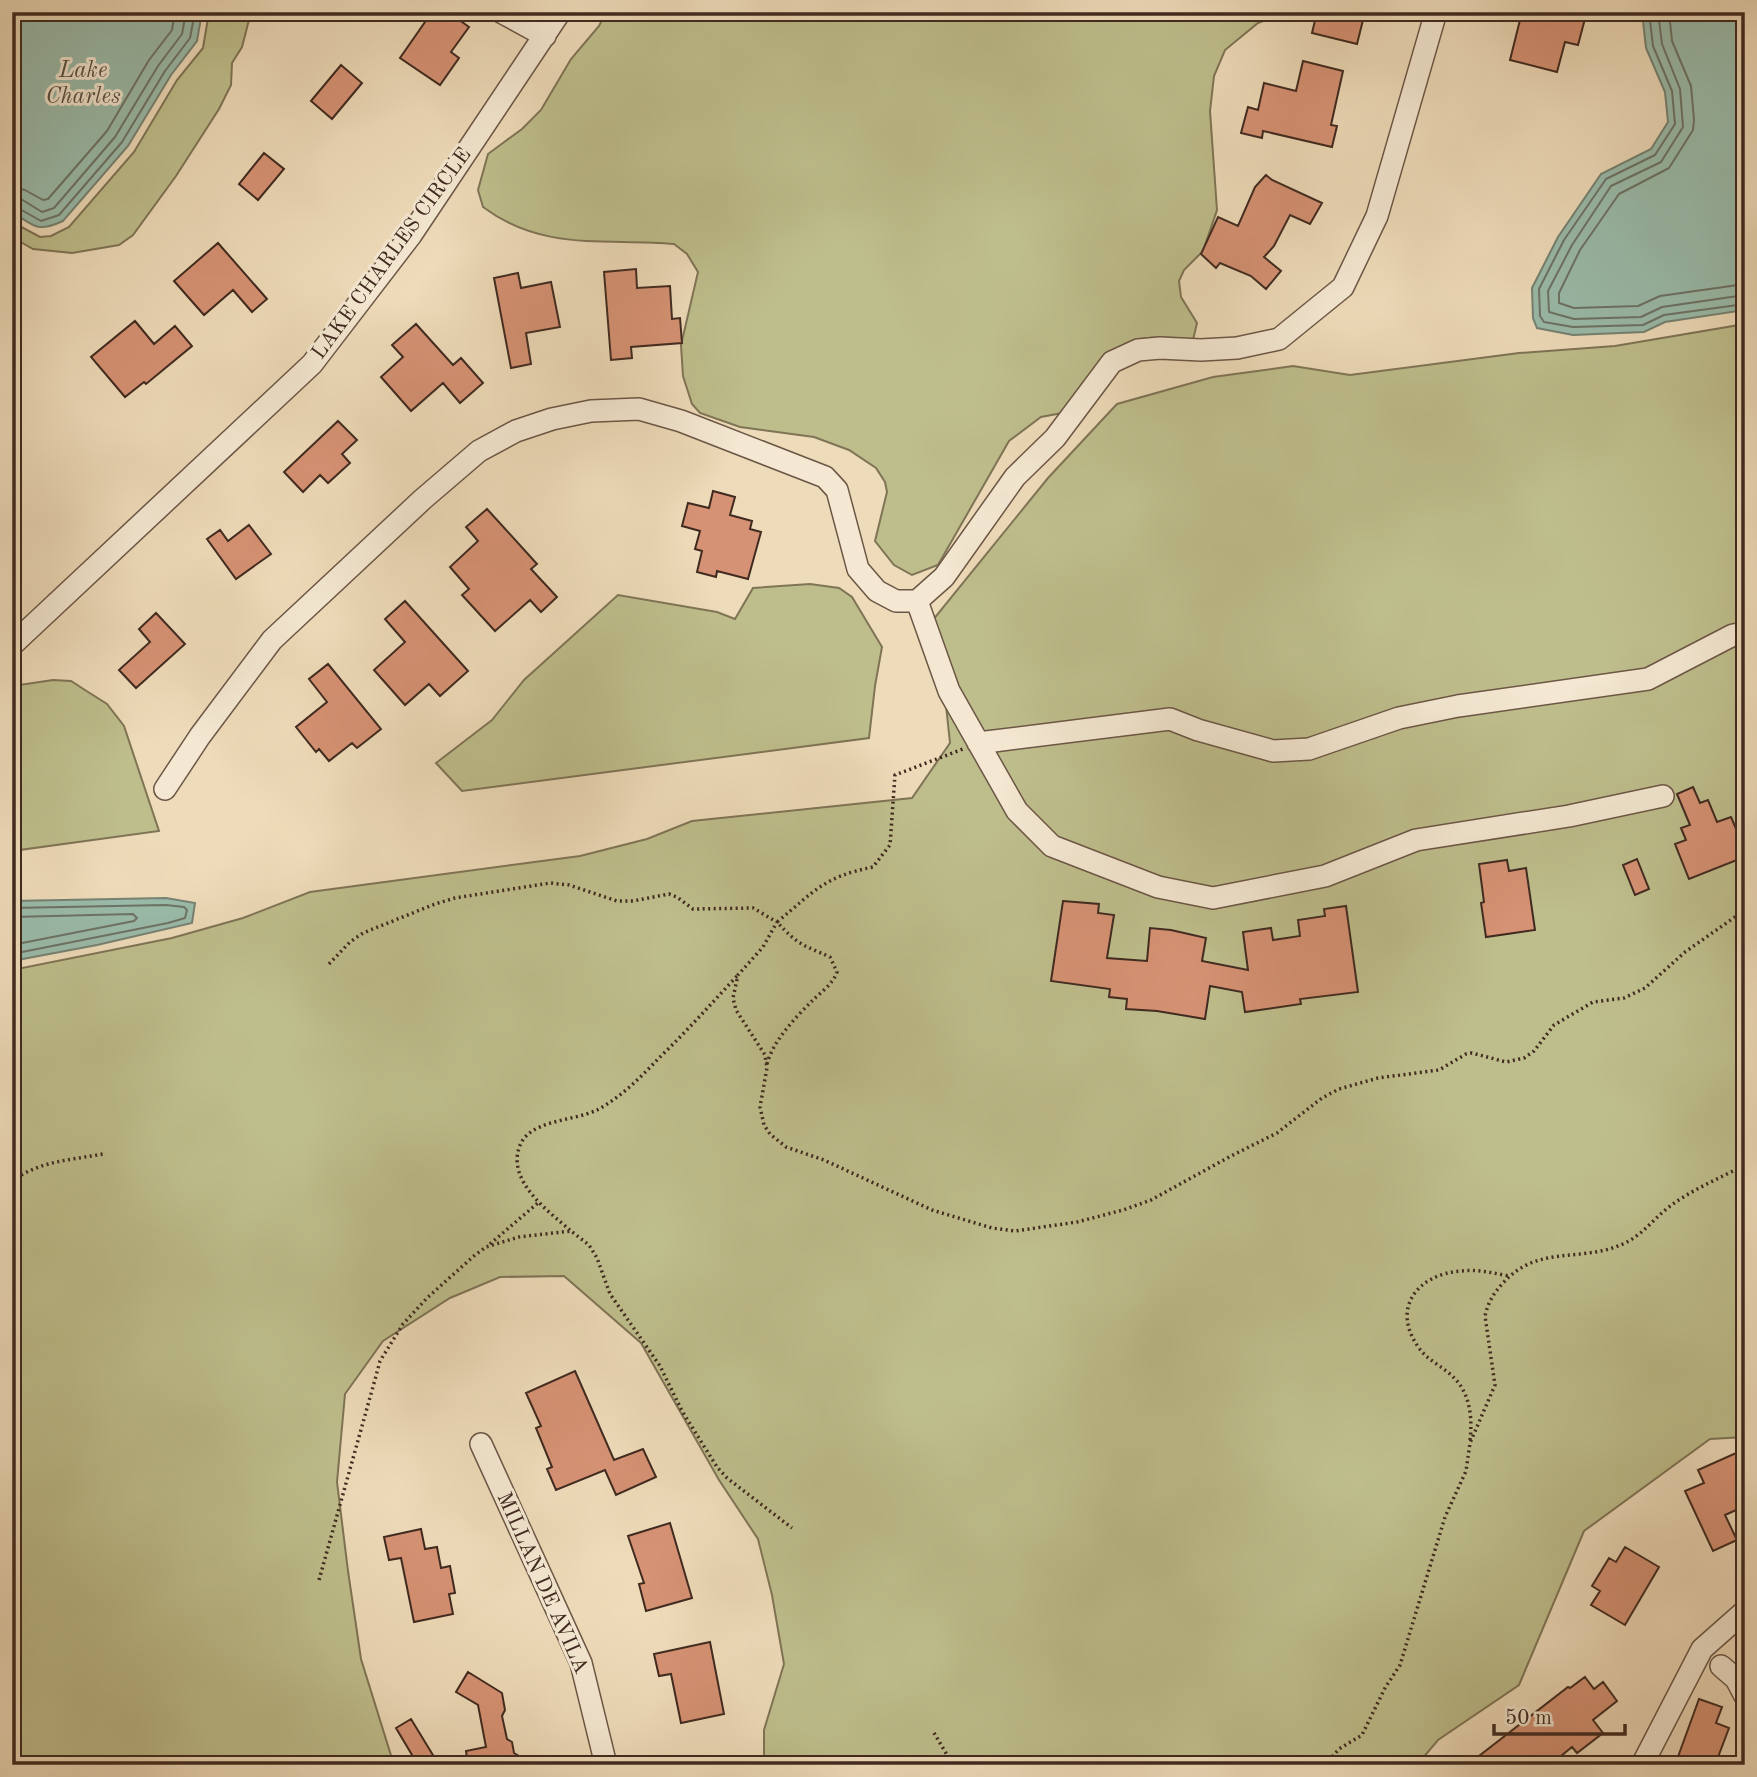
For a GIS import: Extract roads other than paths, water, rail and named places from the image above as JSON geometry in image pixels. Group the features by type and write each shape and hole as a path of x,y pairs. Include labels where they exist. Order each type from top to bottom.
{"street":[{"path":"501,12 545,36"},
{"name":"LAKE CHARLES CIRCLE","path":"12,645 312,364 411,235 560,12"},
{"path":"165,789 200,736 272,640 423,499 479,451 516,431 552,419 592,411 639,409 681,421 825,477 836,489 858,569 877,591 896,601 917,601 944,577 1015,477 1055,438 1112,362 1138,350 1225,349 1279,340 1343,287 1377,216 1436,12"},
{"path":"917,601 949,691 1017,811 1052,846 1158,887 1213,898 1325,876 1416,840 1569,816 1663,796"},
{"path":"978,743 1170,719 1198,730 1273,751 1309,749 1399,718 1458,706 1648,679 1733,635 1745,633"},
{"name":"MILLAN DE AVILA","path":"481,1444 581,1663 606,1765"},
{"path":"1642,1765 1702,1649 1745,1611"},
{"path":"1721,1666 1736,1679 1745,1696"}],"water":[{"name":"Lake Charles","path":"12,12 202,12 197,41 171,75 128,146 63,221 47,227 31,224 12,212"},
{"path":"1642,12 1745,12 1745,310 1665,322 1644,332 1573,335 1537,328 1533,318 1532,288 1558,237 1601,174 1651,149 1668,122 1665,92 1646,48"},
{"path":"166,898 195,903 192,923 12,961 12,901"}]}
